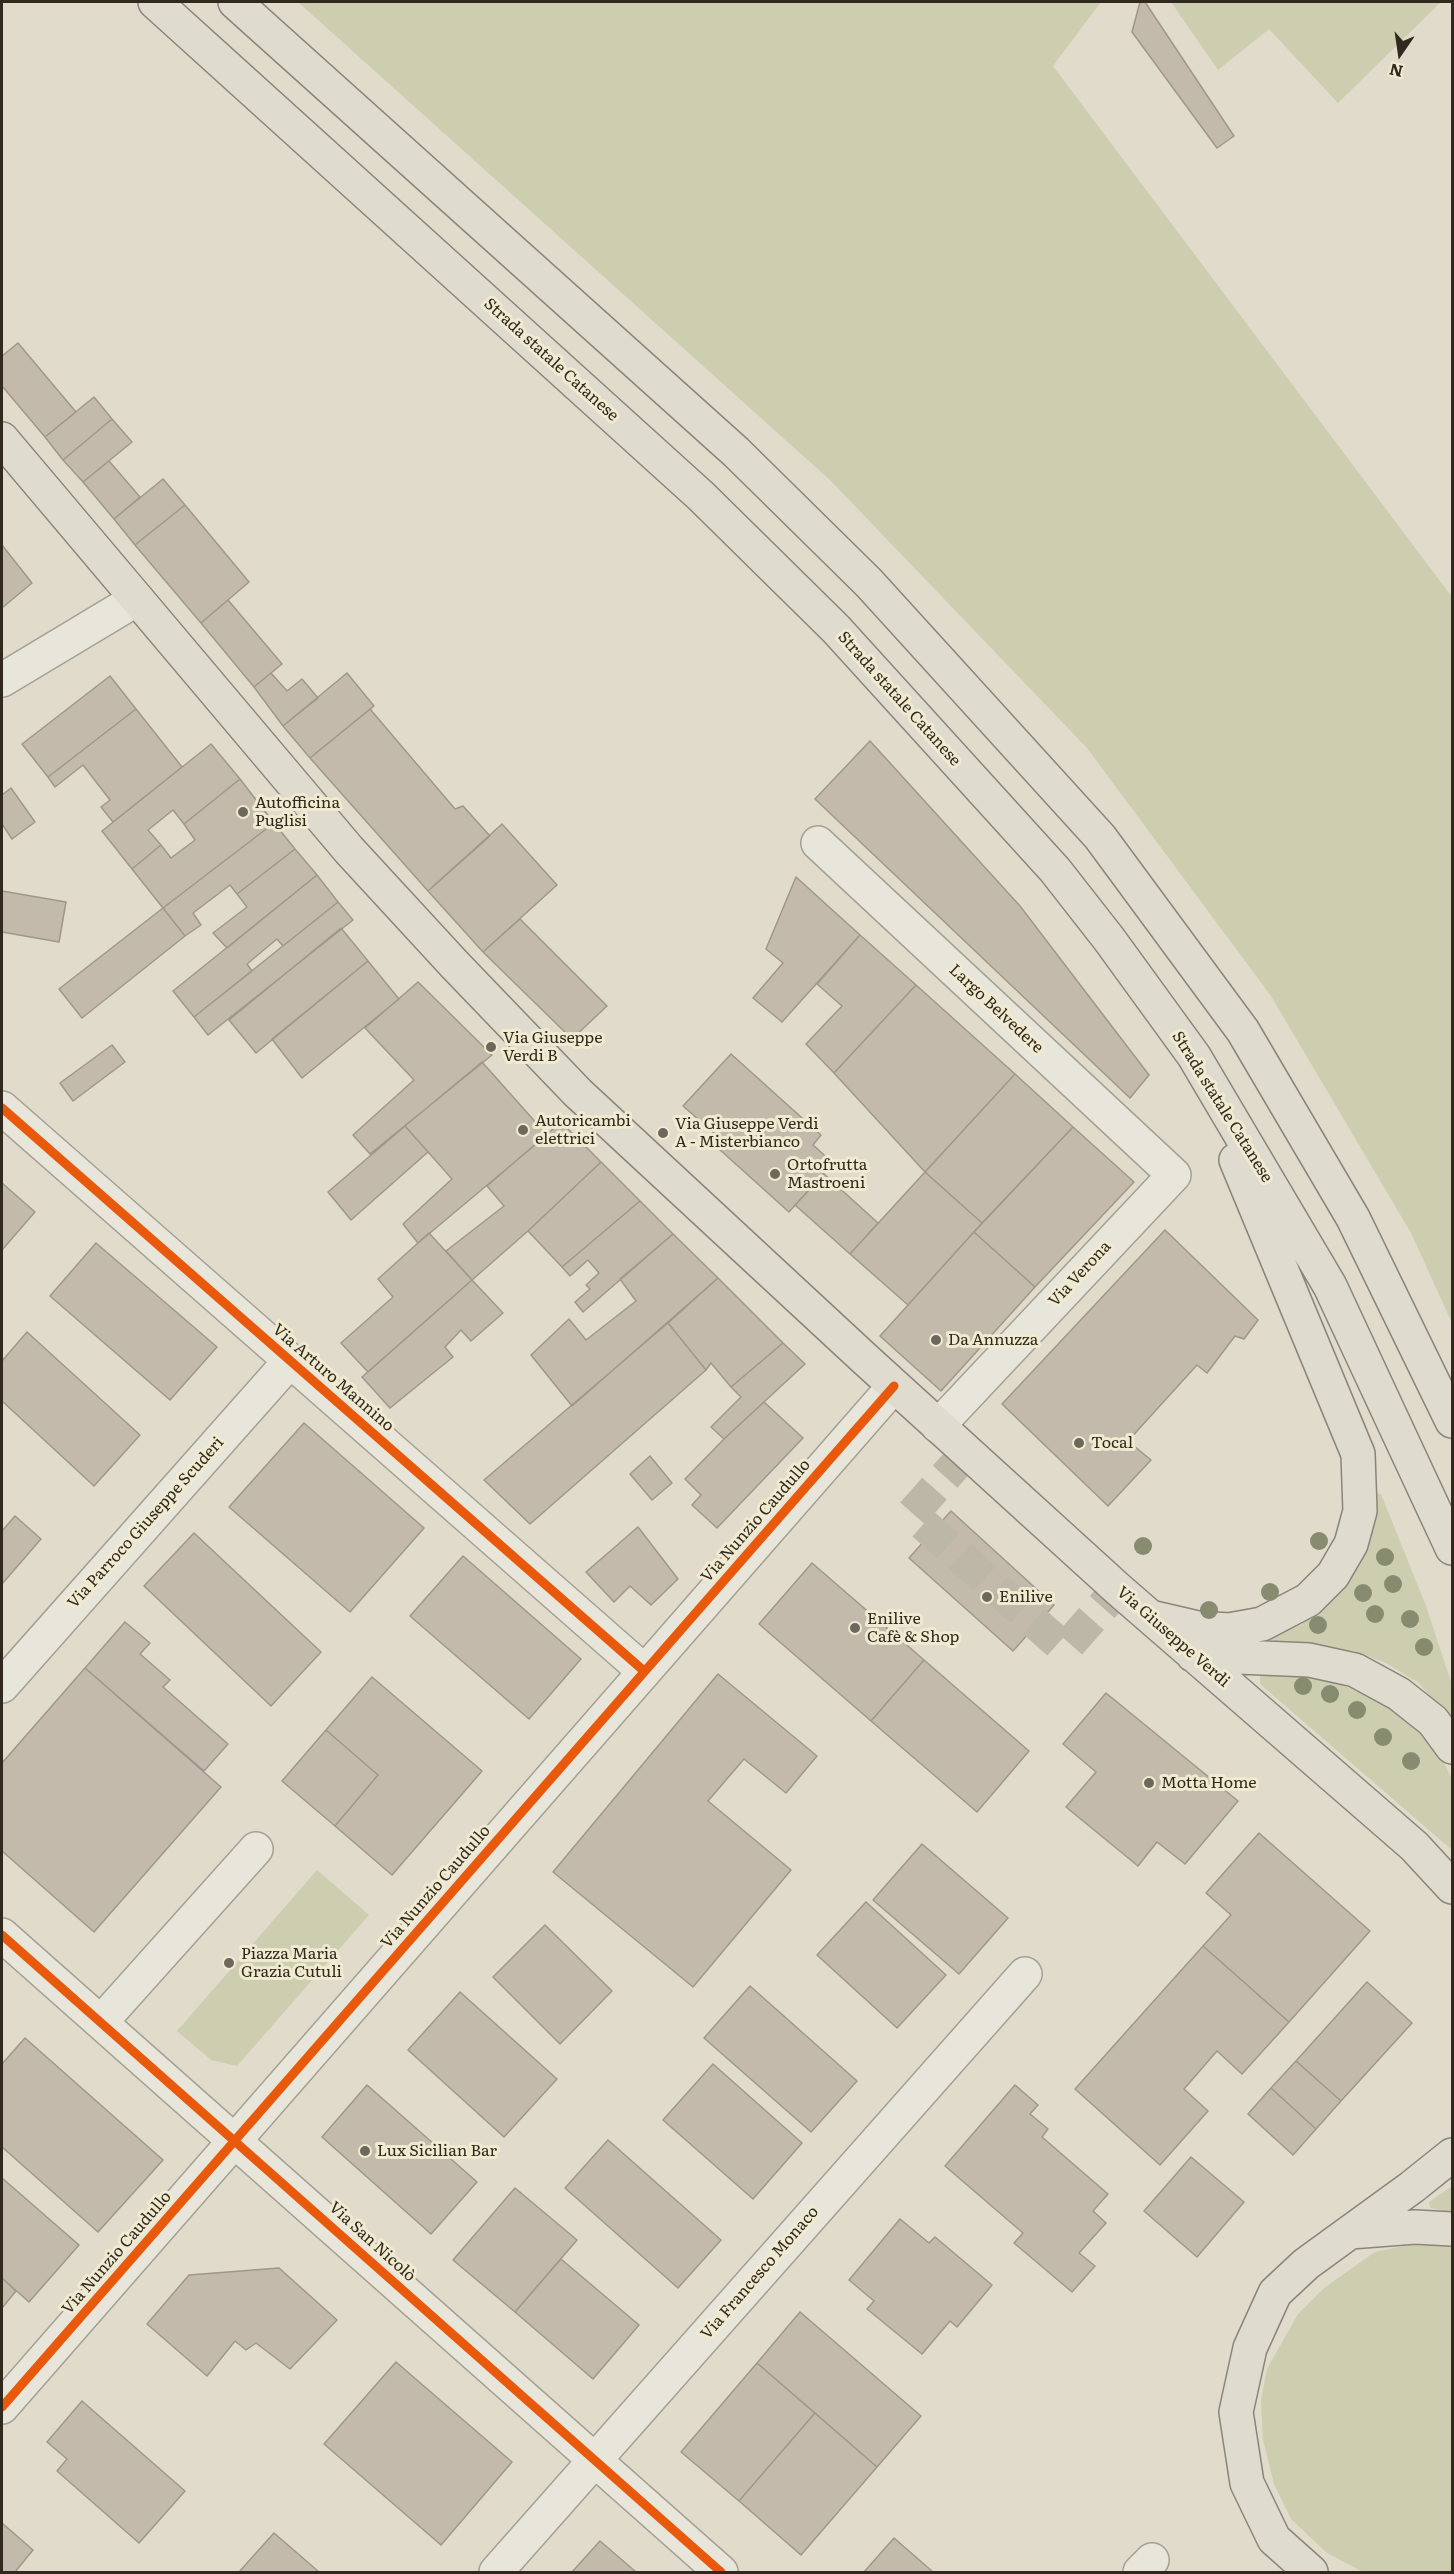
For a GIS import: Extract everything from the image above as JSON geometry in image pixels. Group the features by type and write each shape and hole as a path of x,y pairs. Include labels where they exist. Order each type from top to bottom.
{"main road":[{"name":"Strada statale Catanese","path":"155,2 701,496 836,629 1055,870 1109,939 1194,1056 1330,1286 1452,1548"},
{"path":"235,2 736,452 869,583 1100,837 1243,1031 1353,1218 1452,1421"},
{"name":"Via Giuseppe Verdi","path":"2,439 349,850 455,965 578,1092 894,1386 1149,1616 1414,1846 1452,1887"},
{"path":"1149,1616 1198,1628 1229,1630 1262,1624 1308,1600 1333,1575 1351,1544 1360,1511 1358,1454 1194,1056"},
{"path":"1193,1654 1229,1630"},
{"path":"1193,1654 1309,1660 1354,1670 1400,1694 1433,1721 1452,1748"},
{"path":"1311,2572 1274,2539 1247,2483 1236,2412 1250,2348 1275,2293 1348,2232 1412,2187 1452,2155"},
{"path":"1348,2232 1415,2227 1452,2229"}],"street":[{"path":"2,680 137,599"},
{"name":"Largo Belvedere","path":"818,843 1173,1175"},
{"name":"Via Arturo Mannino","path":"2,1108 645,1671"},
{"name":"Via Verona","path":"938,1426 1173,1175"},
{"name":"Via Parroco Giuseppe Scuderi","path":"2,1686 290,1361"},
{"name":"Via Nunzio Caudullo","path":"2,2408 894,1386"},
{"path":"101,2022 256,1849"},
{"name":"Via San Nicolò","path":"2,1935 722,2572"},
{"name":"Via Francesco Monaco","path":"496,2572 1025,1974"}],"green space":[{"path":"298,2 1101,2 1053,66 1452,597 1452,1323 1411,1233 1271,996 1087,748 830,480"},
{"path":"1171,2 1441,2 1338,103 1269,29 1218,70"},
{"path":"1373,1493 1381,1494 1426,1606 1452,1685 1452,1722 1419,1683 1386,1663 1355,1651 1311,1644 1268,1643 1269,1637 1301,1625 1325,1607 1346,1576"},
{"path":"1299,1674 1339,1684 1382,1701 1415,1728 1440,1755 1452,1779 1452,1850 1260,1684 1260,1675"},
{"path":"317,1870 369,1915 237,2066 211,2060 177,2031"},
{"path":"1452,2186 1452,2212 1430,2208 1429,2202"},
{"path":"1422,2242 1452,2245 1452,2572 1363,2572 1327,2553 1291,2519 1274,2484 1263,2440 1261,2400 1267,2369 1298,2314 1324,2288 1375,2252"}],"building":[{"path":"1140,2 1145,2 1234,136 1217,148 1132,32"},
{"path":"18,343 76,412 45,437 2,386 2,356"},
{"path":"94,397 112,419 63,460 45,437"},
{"path":"112,419 132,442 83,482 63,460"},
{"path":"109,461 140,497 114,519 83,482"},
{"path":"163,479 185,505 135,545 114,519"},
{"path":"185,505 249,582 201,623 135,545"},
{"path":"2,545 32,583 2,608"},
{"path":"228,600 282,664 254,687 201,623"},
{"path":"271,673 287,691 302,679 318,698 283,726 254,687"},
{"path":"347,673 374,706 310,758 283,726"},
{"path":"110,676 136,709 48,777 22,744"},
{"path":"136,709 182,767 113,822 101,807 110,800 83,765 55,787 48,777"},
{"path":"370,709 455,809 463,806 490,836 428,891 310,758"},
{"path":"870,741 1020,906 1149,1075 1130,1098 815,799"},
{"path":"211,744 240,779 184,824 173,810 148,830 161,845 132,869 102,831"},
{"path":"240,779 274,823 163,908 132,869 161,845 171,858 195,840 184,824"},
{"path":"11,788 35,822 12,839 2,824 2,795"},
{"path":"274,823 295,849 237,894 230,885 193,913 201,925 185,936 163,908"},
{"path":"502,824 557,885 483,952 428,891"},
{"path":"295,849 317,875 227,948 213,933 247,907 237,894"},
{"path":"317,875 338,902 283,946 277,939 247,964 252,971 194,1017 173,991"},
{"path":"796,877 860,935 782,1022 753,998 783,963 766,949"},
{"path":"2,891 66,902 59,942 2,932"},
{"path":"338,902 353,920 208,1035 194,1017"},
{"path":"163,908 185,936 82,1018 59,989"},
{"path":"520,919 607,1006 572,1039 483,952"},
{"path":"341,928 368,961 256,1053 229,1020"},
{"path":"860,935 916,985 834,1073 806,1044 842,1006 817,984"},
{"path":"368,961 399,999 302,1078 272,1039"},
{"path":"418,982 492,1055 370,1154 353,1135 414,1080 365,1028"},
{"path":"916,985 1015,1074 925,1172 834,1073"},
{"path":"112,1045 125,1062 73,1101 60,1083"},
{"path":"731,1054 821,1135 813,1145 833,1163 789,1212 709,1140 714,1133 683,1106"},
{"path":"482,1062 547,1135 418,1243 403,1224 452,1179 405,1126"},
{"path":"1015,1074 1073,1127 982,1223 925,1172"},
{"path":"561,1122 601,1162 472,1280 446,1251 504,1206 487,1186"},
{"path":"405,1126 428,1152 351,1220 328,1192"},
{"path":"1073,1127 1134,1182 1035,1287 974,1232"},
{"path":"601,1162 640,1201 562,1267 528,1231"},
{"path":"925,1172 982,1223 908,1305 850,1254"},
{"path":"824,1174 878,1223 850,1254 795,1205"},
{"path":"2,1183 35,1212 2,1250"},
{"path":"640,1201 673,1234 583,1312 575,1302 590,1289 586,1285 599,1273 588,1260 570,1276 562,1267"},
{"path":"1165,1230 1258,1320 1244,1339 1235,1336 1207,1373 1197,1365 1128,1441 1151,1460 1108,1506 1002,1404"},
{"path":"974,1232 1035,1287 941,1391 880,1336"},
{"path":"429,1233 472,1280 368,1372 341,1343 393,1297 378,1279"},
{"path":"673,1234 718,1278 572,1406 531,1355 569,1319 586,1340 636,1301 620,1279"},
{"path":"96,1243 217,1347 170,1400 50,1296"},
{"path":"718,1278 783,1343 731,1387 711,1363 706,1370 668,1323"},
{"path":"472,1280 503,1313 471,1341 461,1330 445,1347 453,1357 390,1408 362,1377"},
{"path":"668,1323 706,1370 530,1524 484,1480"},
{"path":"27,1332 140,1435 94,1486 2,1401 2,1361"},
{"path":"783,1343 805,1364 724,1439 711,1427 741,1397 731,1387"},
{"path":"764,1402 803,1438 717,1528 692,1505 701,1495 685,1479"},
{"path":"304,1423 424,1528 350,1612 229,1507"},
{"path":"650,1456 672,1483 652,1500 630,1474"},
{"path":"951,1511 1054,1605 1013,1651 909,1558"},
{"path":"15,1516 41,1539 2,1584 2,1531"},
{"path":"638,1527 678,1579 651,1605 630,1586 614,1602 586,1572"},
{"path":"194,1533 321,1652 271,1706 144,1586"},
{"path":"463,1556 581,1659 529,1719 410,1616"},
{"path":"812,1563 924,1660 871,1721 759,1624"},
{"path":"125,1622 150,1643 140,1654 170,1680 163,1687 228,1744 204,1771 85,1668"},
{"path":"924,1660 1029,1751 977,1812 871,1721"},
{"path":"85,1668 221,1787 94,1932 2,1851 2,1763"},
{"path":"718,1674 817,1756 786,1793 744,1759 708,1801 791,1870 693,1987 553,1872"},
{"path":"372,1677 482,1771 392,1875 335,1826 378,1775 326,1730"},
{"path":"1106,1693 1238,1801 1185,1864 1157,1842 1138,1866 1066,1807 1096,1772 1063,1744"},
{"path":"326,1730 378,1775 335,1826 282,1781"},
{"path":"1259,1833 1370,1931 1289,2022 1203,1946 1231,1915 1206,1893"},
{"path":"922,1844 1008,1918 959,1974 873,1900"},
{"path":"866,1902 946,1975 897,2028 817,1955"},
{"path":"545,1925 612,1991 560,2044 493,1977"},
{"path":"1203,1946 1289,2022 1242,2074 1217,2051 1184,2089 1208,2111 1160,2165 1075,2089"},
{"path":"1367,1982 1412,2023 1341,2101 1296,2061"},
{"path":"750,1986 857,2081 811,2132 704,2038"},
{"path":"460,1992 557,2079 504,2137 408,2050"},
{"path":"25,2038 163,2160 98,2232 2,2147 2,2064"},
{"path":"1296,2061 1341,2101 1316,2129 1271,2088"},
{"path":"713,2064 802,2143 753,2199 663,2120"},
{"path":"367,2085 477,2182 431,2234 322,2137"},
{"path":"1015,2085 1038,2105 1030,2114 1048,2129 1042,2137 1108,2194 1093,2211 1106,2223 1079,2253 1095,2266 1072,2292 1014,2243 1023,2233 945,2166"},
{"path":"1271,2088 1316,2129 1293,2155 1248,2114"},
{"path":"608,2140 721,2240 678,2288 565,2188"},
{"path":"1191,2157 1244,2202 1197,2257 1144,2211"},
{"path":"2,2178 79,2245 29,2302 2,2278"},
{"path":"515,2188 577,2240 515,2312 453,2260"},
{"path":"900,2219 929,2243 935,2237 992,2285 957,2327 950,2321 922,2354 867,2309 874,2301 849,2280"},
{"path":"561,2259 639,2325 593,2379 515,2312"},
{"path":"279,2268 337,2320 290,2369 256,2343 246,2350 235,2341 207,2376 147,2324 189,2275"},
{"path":"2,2278 16,2291 2,2308"},
{"path":"800,2312 921,2416 877,2467 757,2363"},
{"path":"396,2362 512,2462 441,2545 324,2444"},
{"path":"757,2363 815,2413 739,2501 681,2452"},
{"path":"82,2401 185,2491 139,2543 57,2471 67,2459 47,2442"},
{"path":"815,2413 877,2467 801,2555 739,2501"},
{"path":"2,2523 33,2550 15,2572 2,2572"},
{"path":"274,2533 319,2572 239,2572"},
{"path":"894,2538 933,2572 864,2572"},
{"path":"600,2541 636,2572 572,2572"}],"tunnel":[{"path":"967,1452 912,1514 1065,1649 1118,1589"}],"cycle path":[{"path":"2,1108 644,1671"},
{"path":"2,2407 894,1386"},
{"path":"2,1935 721,2572"}],"place":[{"name":"Autofficina Puglisi","path":"243,812"},
{"name":"Via Giuseppe Verdi B","path":"491,1047"},
{"name":"Autoricambi elettrici","path":"523,1130"},
{"name":"Via Giuseppe Verdi A - Misterbianco","path":"663,1133"},
{"name":"Ortofrutta Mastroeni","path":"775,1174"},
{"name":"Da Annuzza","path":"936,1340"},
{"name":"Tocal","path":"1079,1443"},
{"name":"Enilive","path":"987,1597"},
{"name":"Enilive Cafè & Shop","path":"855,1628"},
{"name":"Motta Home","path":"1149,1783"},
{"name":"Piazza Maria Grazia Cutuli","path":"229,1963"},
{"name":"Lux Sicilian Bar","path":"365,2151"}]}
